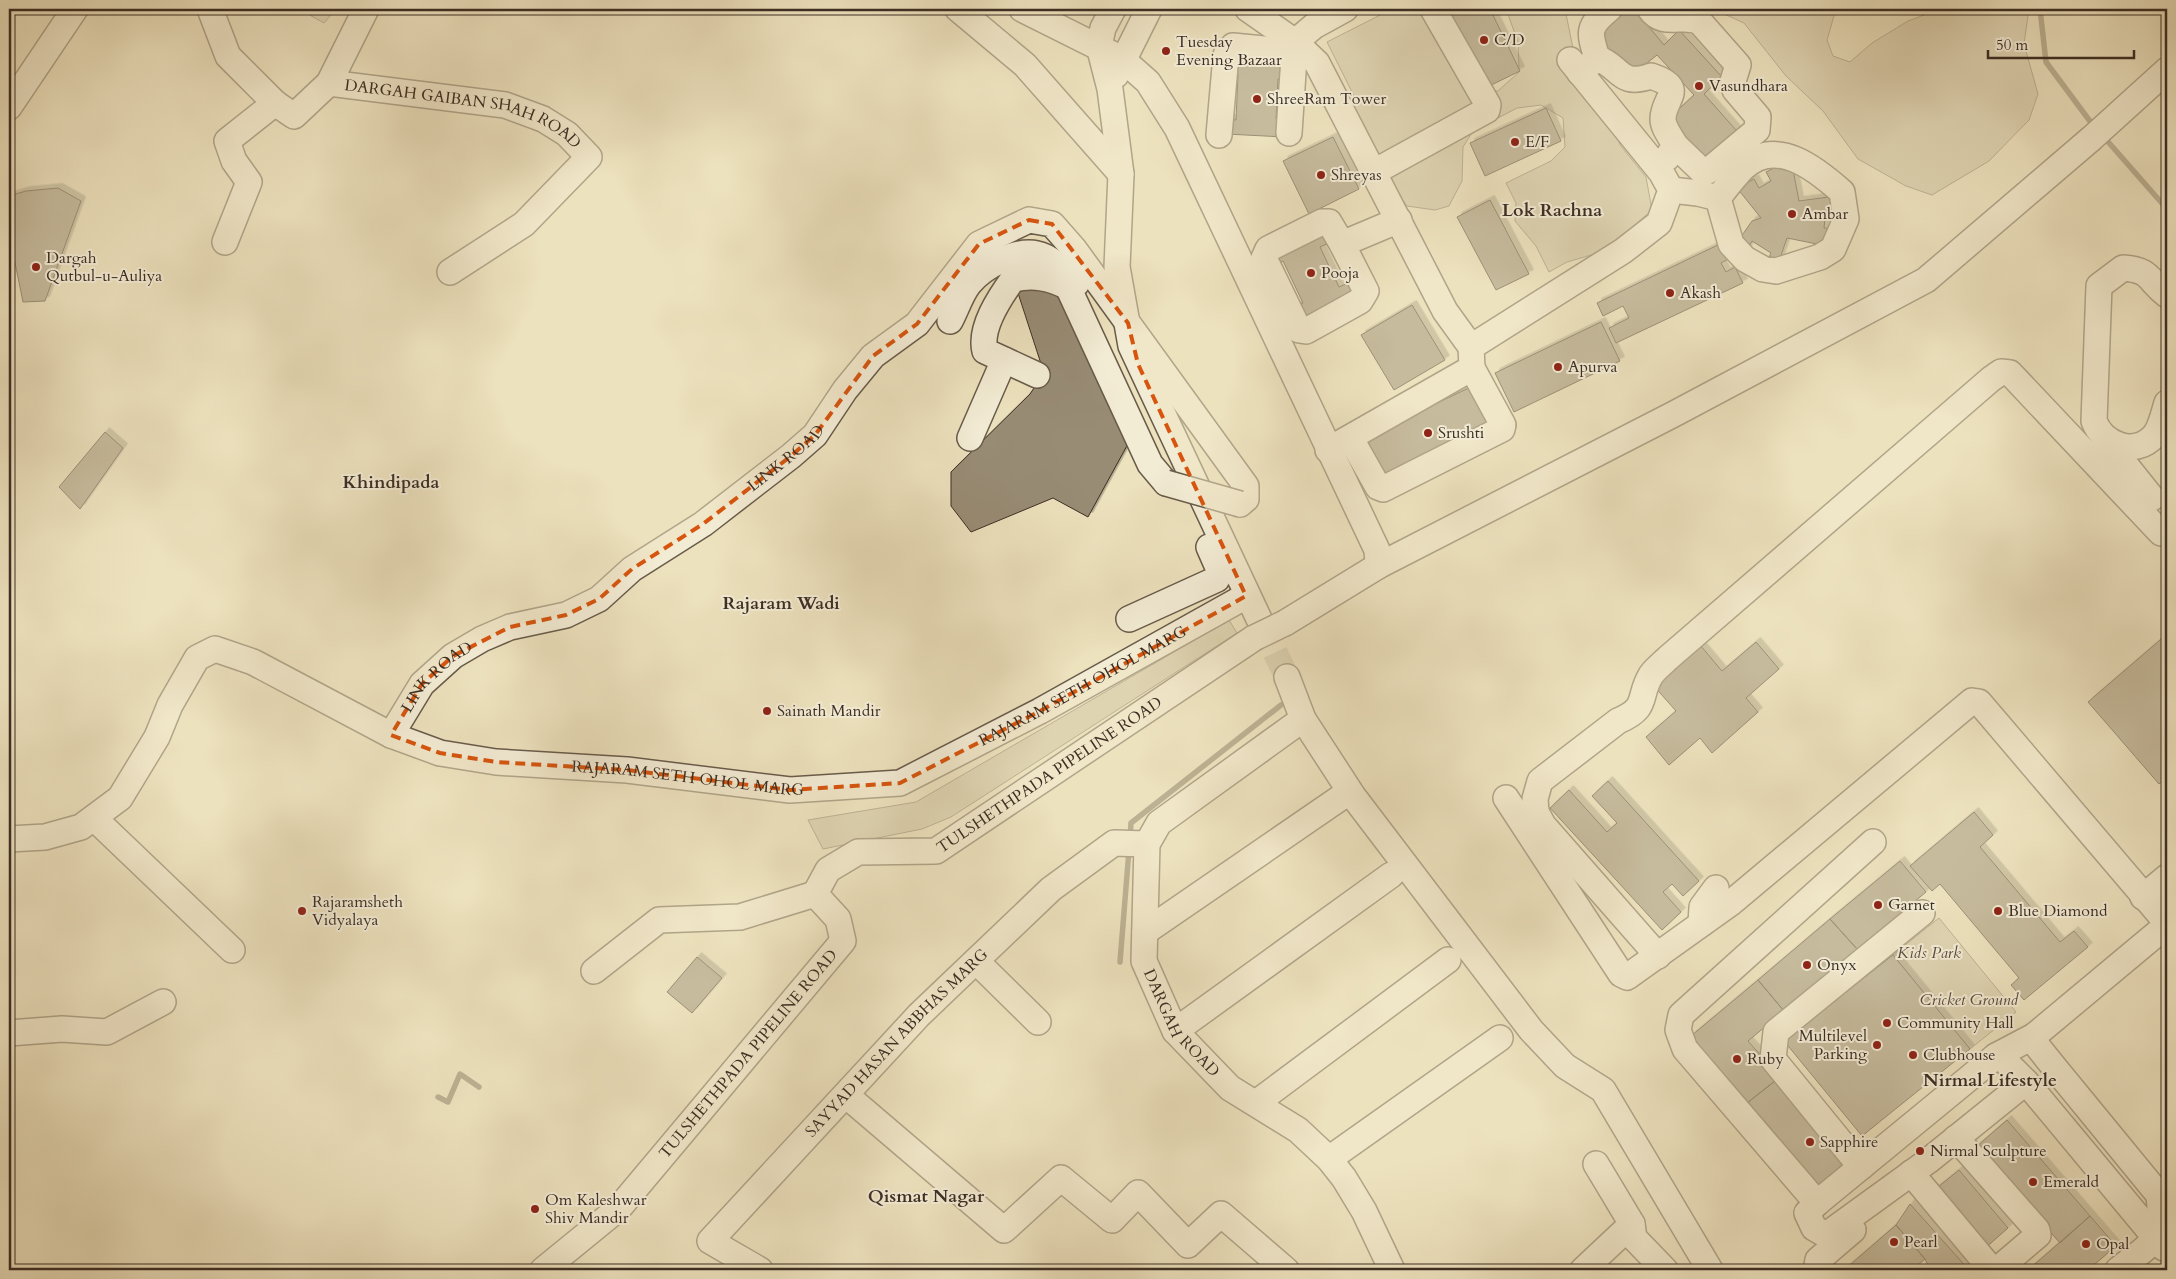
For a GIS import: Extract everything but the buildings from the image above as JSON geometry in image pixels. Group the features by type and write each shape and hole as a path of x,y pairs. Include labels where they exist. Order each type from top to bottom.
{"street":[{"path":"9,107 75,9"},
{"path":"210,9 228,56 275,103 294,116 328,83 366,9"},
{"path":"958,9 1025,65 1121,174"},
{"path":"1022,9 1122,59 1148,82 1177,128 1377,550 1378,566"},
{"path":"1113,9 1103,28 1099,46 1110,89 1121,174 1117,267 1131,346 1246,596 1256,628"},
{"path":"1110,89 1122,59 1149,9"},
{"path":"1248,9 1317,63 1445,311 1472,357 1504,425 1502,429 1383,489 1378,488 1356,448"},
{"path":"1289,133 1295,47 1314,26 1345,9"},
{"path":"1374,172 1487,110 1488,105 1433,9"},
{"path":"1582,64 1596,20 1609,9"},
{"path":"1582,64 1605,61 1623,77 1634,81 1651,76 1668,84 1672,90 1670,102 1663,118 1666,129 1675,144 1703,172 1708,172 1757,130 1758,117 1736,90 1733,81 1738,65 1700,22 1693,18 1672,21 1662,19 1650,9"},
{"path":"1219,135 1226,56 1229,49 1233,46 1295,47"},
{"path":"1582,64 1666,181 1718,198"},
{"name":"TULSHETHPADA PIPELINE ROAD","path":"543,1270 619,1208 842,941 838,919 815,894 828,870 858,852 936,850 1256,628 1285,623 1378,566 1700,400 1926,280 2099,132 2167,70"},
{"name":"DARGAH GAIBAN SHAH ROAD","path":"328,83 505,105 543,119 567,134 589,157 524,224 450,272"},
{"path":"225,242 249,182 234,161 227,141 275,103"},
{"path":"1328,450 1472,357 1623,251 1659,223 1675,144"},
{"path":"1770,154 1792,158 1816,169 1842,192 1846,219 1833,249 1820,257 1776,271 1763,269 1745,259 1732,244 1718,198 1745,166 1770,154"},
{"name":"LINK ROAD","path":"390,735 422,684 452,656 482,639 510,627 566,615 598,599 632,569 703,524 791,456 815,435 845,390 873,356 917,324 979,244 1029,220 1050,224 1074,249 1128,323"},
{"path":"1342,244 1398,220"},
{"path":"1322,222 1332,224 1342,244 1366,291 1360,301 1306,331 1299,330 1264,258 1265,253 1268,249 1322,222"},
{"path":"950,321 969,284 985,270 1021,253 1038,254 1044,257 1084,288 1091,289 1098,282"},
{"path":"2152,498 2098,431 2094,421 2099,286 2122,268 2134,269 2146,272 2159,289 2167,295"},
{"path":"1037,375 984,351 982,341 997,301 1013,279 1030,275 1054,280 1068,287 1150,464 1166,483 1240,504 1246,500 1246,486 1128,323"},
{"path":"1128,323 1105,336 1219,568 1220,574 1217,579 1130,620"},
{"path":"970,438 1004,360"},
{"path":"1658,956 1543,825 1536,812 1535,799 1540,782 1618,721 1631,715 1640,706 1651,674 1668,658 1991,379 2001,372 2010,373 2162,533 2167,528"},
{"path":"2104,438 2123,446 2139,447 2155,435 2167,403"},
{"path":"1202,586 1216,614"},
{"name":"RAJARAM SETH OHOL MARG","path":"9,839 46,837 81,827 120,798 157,737 170,705 197,658 215,650 253,662 390,735 440,753 496,762 626,770 790,790 900,783 1040,711 1246,596"},
{"path":"1287,677 1303,719 1353,796 1531,1030 1565,1066 1603,1090 1710,1270"},
{"path":"1506,798 1621,974 1628,978 1732,902 1972,701 1979,702 2167,924 2034,1036 1996,1056 1817,1203 1807,1213 1814,1228 1826,1235 1857,1215 2026,1082"},
{"name":"DARGAH ROAD","path":"1303,719 1133,843 1145,932 1144,962 1176,1030 1230,1088 1256,1102 1298,1130 1329,1160 1344,1178 1364,1212 1389,1270"},
{"path":"1145,932 1340,798"},
{"path":"94,818 232,950"},
{"path":"1817,1203 1685,1049 1678,1030 1681,1015 1873,842"},
{"name":"SAYYAD HASAN ABBHAS MARG","path":"760,1270 710,1241 919,1015 1051,889 1133,843"},
{"path":"1176,1030 1391,874"},
{"path":"2143,897 2167,877"},
{"path":"1701,924 1702,906 1716,888"},
{"path":"594,971 659,920 740,917 815,894"},
{"path":"1861,1168 1845,1133 1773,1059 1776,1032 1922,913"},
{"path":"1256,1102 1448,960"},
{"path":"976,961 1038,1022"},
{"path":"9,1033 62,1029 107,1032 163,1002"},
{"path":"2034,1036 2038,1047 2159,1195 2162,1245"},
{"path":"1329,1160 1500,1038"},
{"path":"1996,1056 2004,1060 2026,1082 2162,1245"},
{"path":"846,1096 1004,1230 1061,1178 1112,1220 1138,1193 1188,1245 1221,1214 1286,1270"},
{"path":"1956,1138 2037,1230 2038,1235 1997,1270"},
{"path":"1596,1164 1632,1224 1634,1238 1665,1270"},
{"path":"1911,1173 1992,1270"},
{"path":"1816,1270 1818,1260 1853,1231 1857,1215"},
{"path":"1583,1270 1632,1224"},
{"path":"2118,1270 2162,1245"}],"highlighted area":[{"path":"1029,220 1052,224 1128,323 1138,364 1246,596 1040,711 900,783 790,790 627,770 496,762 440,753 391,735 422,684 453,656 510,627 566,615 599,599 632,569 703,524 791,456 815,435 873,356 917,324 979,244"}],"green space":[{"path":"299,9 336,9 324,23"},
{"path":"1392,9 1427,9 1470,94 1498,91 1519,72 1518,42 1506,9 1565,9 1575,58 1617,134 1620,145 1646,177 1652,210 1605,251 1567,262 1549,272 1536,246 1515,221 1516,203 1506,183 1551,161 1565,147 1563,118 1541,105 1517,108 1473,131 1463,147 1462,181 1449,206 1435,210 1407,206 1387,178 1351,112 1355,98 1327,42"},
{"path":"1713,9 1836,9 1827,40 1833,56 1850,62 1872,43 1908,21 1940,9 2029,9 2024,44 2038,94 2029,120 1989,161 1932,195 1906,186 1858,159 1823,111 1786,76 1744,23"},
{"path":"1229,620 1237,633 951,817 922,829 823,849 808,820 916,802"},
{"path":"1939,918 2016,1012 1970,1049 1961,1038 1864,1072 1939,1011 1893,955"}],"waterway":[{"path":"2040,9 2046,62 2095,128"},
{"path":"2103,136 2167,209"},
{"path":"1130,838 1131,823 1281,705"},
{"path":"1120,962 1129,850"},
{"path":"438,1097 448,1102 460,1074 479,1087"}],"tunnel":[{"path":"1259,619 1287,677"}],"place":[{"name":"C/D","path":"1484,40"},
{"name":"Tuesday Evening Bazaar","path":"1166,51"},
{"name":"Vasundhara","path":"1699,86"},
{"name":"ShreeRam Tower","path":"1257,99"},
{"name":"E/F","path":"1515,142"},
{"name":"Shreyas","path":"1321,175"},
{"name":"Ambar","path":"1792,214"},
{"name":"Dargah Qutbul-u-Auliya","path":"36,267"},
{"name":"Pooja","path":"1311,273"},
{"name":"Akash","path":"1670,293"},
{"name":"Apurva","path":"1558,367"},
{"name":"Srushti","path":"1428,433"},
{"name":"Sainath Mandir","path":"767,711"},
{"name":"Garnet","path":"1878,905"},
{"name":"Rajaramsheth Vidyalaya","path":"302,911"},
{"name":"Blue Diamond","path":"1998,911"},
{"name":"Onyx","path":"1807,965"},
{"name":"Community Hall","path":"1887,1023"},
{"name":"Multilevel Parking","path":"1877,1045"},
{"name":"Clubhouse","path":"1913,1055"},
{"name":"Ruby","path":"1737,1059"},
{"name":"Sapphire","path":"1810,1142"},
{"name":"Nirmal Sculpture","path":"1920,1151"},
{"name":"Emerald","path":"2033,1182"},
{"name":"Om Kaleshwar Shiv Mandir","path":"535,1209"},
{"name":"Pearl","path":"1894,1242"},
{"name":"Opal","path":"2086,1244"}],"district":[{"name":"Lok Rachna","path":"1552,210"},
{"name":"Khindipada","path":"391,482"},
{"name":"Rajaram Wadi","path":"781,603"},
{"name":"Nirmal Lifestyle","path":"1990,1080"},
{"name":"Qismat Nagar","path":"926,1196"}],"park label":[{"name":"Kids Park","path":"1929,953"},
{"name":"Cricket Ground","path":"1969,1000"}]}
